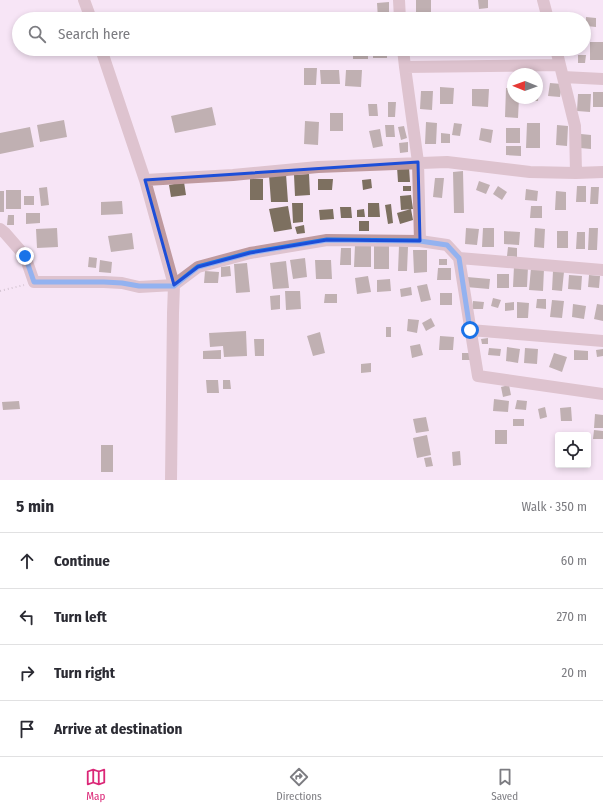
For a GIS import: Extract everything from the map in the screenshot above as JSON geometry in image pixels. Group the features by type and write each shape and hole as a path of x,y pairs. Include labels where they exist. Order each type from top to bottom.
{"street":[{"path":"84,0 88,12"},
{"path":"399,0 400,12"},
{"path":"543,0 546,12"},
{"path":"103,56 145,180 174,286 171,480"},
{"path":"404,56 418,162 420,241"},
{"path":"558,56 575,126 576,173"},
{"path":"405,67 562,71 603,79"},
{"path":"145,180 233,175 318,167 418,162 446,162 530,172 603,172"},
{"path":"0,229 25,256 34,282 104,282 139,286 174,286 198,267 250,253 327,240 420,241 447,245 459,258 478,376 603,394"},
{"path":"459,258 603,270"},
{"path":"470,330 603,341"}],"path":[{"path":"0,291 34,282"}],"highlighted area":[{"path":"418,162 420,241 327,240 250,253 198,267 174,285 145,180"}],"building":[{"path":"416,0 431,0 431,12 416,12"},
{"path":"478,0 488,0 488,8 479,9"},
{"path":"389,2 389,12 378,12 377,3"},
{"path":"591,18 596,18 596,27 591,26"},
{"path":"591,42 603,42 603,60 590,60"},
{"path":"353,56 368,56 368,59 353,59"},
{"path":"373,56 387,56 387,58 373,58"},
{"path":"578,56 586,56 585,63 578,63"},
{"path":"304,68 317,68 316,85 304,85"},
{"path":"320,70 339,70 340,84 321,84"},
{"path":"346,70 362,70 361,87 345,86"},
{"path":"550,83 562,84 560,97 548,96"},
{"path":"440,87 454,88 453,104 440,104"},
{"path":"507,88 507,104 519,104 518,118 505,117"},
{"path":"472,89 489,89 488,107 472,106"},
{"path":"421,91 433,91 432,110 420,109"},
{"path":"593,92 603,92 603,107 593,107"},
{"path":"578,94 591,94 590,112 577,111"},
{"path":"388,102 396,102 395,117 388,117"},
{"path":"368,104 377,104 378,116 369,116"},
{"path":"212,107 216,125 175,133 171,116"},
{"path":"330,113 343,113 343,131 330,131"},
{"path":"64,120 67,137 40,142 37,125"},
{"path":"305,121 319,122 318,145 304,144"},
{"path":"426,122 437,123 436,144 425,144"},
{"path":"454,123 462,124 460,136 452,135"},
{"path":"527,123 540,123 540,148 526,148"},
{"path":"385,125 394,125 395,137 386,137"},
{"path":"557,125 568,126 567,146 556,145"},
{"path":"404,126 407,138 401,140 398,127"},
{"path":"30,127 34,147 0,154 0,133"},
{"path":"481,128 493,130 491,143 479,140"},
{"path":"506,128 520,128 520,143 506,143"},
{"path":"380,129 383,146 373,148 369,131"},
{"path":"441,133 450,134 450,143 441,143"},
{"path":"581,134 591,135 591,149 580,148"},
{"path":"408,142 408,152 400,153 399,143"},
{"path":"506,146 521,146 521,156 506,155"},
{"path":"397,167 409,167 410,182 398,182"},
{"path":"463,171 464,213 454,213 453,172"},
{"path":"286,174 288,202 271,202 269,175"},
{"path":"309,174 310,195 295,196 294,175"},
{"path":"435,178 444,178 442,198 433,197"},
{"path":"250,179 263,179 263,200 250,200"},
{"path":"318,179 333,179 332,190 318,190"},
{"path":"371,179 372,188 363,190 362,180"},
{"path":"479,181 490,185 486,194 476,190"},
{"path":"184,182 186,195 171,197 169,185"},
{"path":"403,186 411,186 411,191 403,191"},
{"path":"498,186 507,192 502,200 493,194"},
{"path":"577,186 586,186 586,202 576,202"},
{"path":"47,187 49,205 41,206 39,188"},
{"path":"591,187 599,187 598,204 590,204"},
{"path":"526,189 538,191 537,201 525,200"},
{"path":"6,190 21,190 21,209 6,209"},
{"path":"0,191 4,191 4,212 0,212"},
{"path":"556,191 566,192 566,210 555,210"},
{"path":"411,195 413,209 401,210 400,196"},
{"path":"24,196 34,196 34,205 24,205"},
{"path":"122,201 123,214 101,215 101,202"},
{"path":"292,203 303,203 303,222 293,223"},
{"path":"368,203 379,203 380,217 368,217"},
{"path":"391,204 393,223 388,224 385,205"},
{"path":"288,206 292,229 274,232 269,209"},
{"path":"531,206 542,206 542,218 530,218"},
{"path":"340,207 351,207 352,218 341,218"},
{"path":"333,209 334,219 320,220 319,210"},
{"path":"364,209 365,217 357,217 357,210"},
{"path":"411,209 413,220 400,224 397,213"},
{"path":"26,213 40,213 40,223 26,224"},
{"path":"8,215 14,215 14,225 7,225"},
{"path":"359,221 369,221 369,231 359,231"},
{"path":"304,225 305,233 297,234 295,227"},
{"path":"57,228 58,247 37,248 36,229"},
{"path":"466,228 479,229 477,245 465,244"},
{"path":"483,228 494,228 494,247 482,247"},
{"path":"535,228 545,229 544,248 534,247"},
{"path":"589,228 598,228 597,250 588,250"},
{"path":"504,231 520,232 519,245 504,244"},
{"path":"557,231 568,231 568,248 557,248"},
{"path":"577,232 585,232 585,249 576,249"},
{"path":"132,233 134,249 111,252 108,236"},
{"path":"374,244 389,244 389,269 374,269"},
{"path":"355,245 371,246 371,267 354,267"},
{"path":"399,246 408,247 407,271 398,271"},
{"path":"508,247 517,248 517,257 507,256"},
{"path":"341,248 351,248 351,265 340,265"},
{"path":"413,250 427,250 427,272 414,273"},
{"path":"89,257 97,258 96,268 88,267"},
{"path":"305,258 307,277 293,279 290,260"},
{"path":"439,259 447,259 447,265 439,265"},
{"path":"100,260 112,262 111,273 99,272"},
{"path":"315,260 331,260 332,279 316,279"},
{"path":"286,261 289,288 273,289 270,263"},
{"path":"247,263 250,292 236,293 234,264"},
{"path":"230,266 231,276 221,277 221,267"},
{"path":"514,266 528,267 527,287 513,287"},
{"path":"438,268 451,268 451,280 437,280"},
{"path":"531,268 544,269 543,291 529,290"},
{"path":"205,271 219,272 218,283 204,283"},
{"path":"553,271 564,272 562,291 552,290"},
{"path":"497,274 509,274 509,288 497,288"},
{"path":"569,275 582,276 581,290 568,289"},
{"path":"589,275 600,276 599,288 588,287"},
{"path":"368,276 371,292 357,294 355,278"},
{"path":"467,277 490,279 489,289 466,287"},
{"path":"390,279 391,291 377,292 377,280"},
{"path":"427,284 431,300 421,302 417,286"},
{"path":"411,287 412,295 401,297 400,289"},
{"path":"285,291 300,291 301,309 286,310"},
{"path":"440,293 452,293 452,305 440,305"},
{"path":"325,294 337,294 337,303 324,303"},
{"path":"280,295 280,309 271,310 270,296"},
{"path":"493,298 501,300 498,308 491,306"},
{"path":"537,299 546,299 546,309 536,308"},
{"path":"552,300 564,301 562,318 550,317"},
{"path":"473,301 484,302 483,309 472,309"},
{"path":"514,302 514,310 505,311 505,303"},
{"path":"517,302 529,303 528,318 517,318"},
{"path":"573,304 586,306 584,319 572,317"},
{"path":"597,304 603,305 603,321 594,319"},
{"path":"431,318 435,326 426,331 422,323"},
{"path":"408,319 419,320 417,333 407,331"},
{"path":"386,327 391,327 391,337 386,337"},
{"path":"246,331 247,356 224,357 223,346 210,347 209,333"},
{"path":"320,332 325,353 313,356 307,336"},
{"path":"440,336 454,337 453,350 439,350"},
{"path":"488,338 488,344 482,344 481,339"},
{"path":"254,339 264,339 264,356 255,356"},
{"path":"420,344 423,355 412,358 410,346"},
{"path":"507,347 520,349 518,363 506,361"},
{"path":"489,348 501,349 500,356 488,355"},
{"path":"525,348 538,349 537,364 524,363"},
{"path":"603,349 603,356 597,357 596,350"},
{"path":"221,350 221,359 203,359 203,351"},
{"path":"574,350 588,351 588,360 574,360"},
{"path":"462,353 470,353 470,360 462,360"},
{"path":"554,353 567,357 562,372 549,367"},
{"path":"371,363 371,372 361,373 361,364"},
{"path":"206,380 218,380 219,393 207,393"},
{"path":"223,380 230,380 231,389 223,389"},
{"path":"509,385 511,395 503,397 501,387"},
{"path":"494,399 509,401 508,412 493,411"},
{"path":"517,400 527,401 526,410 515,409"},
{"path":"19,401 20,409 3,410 2,402"},
{"path":"545,407 547,417 540,419 538,409"},
{"path":"571,407 572,421 561,421 560,408"},
{"path":"595,414 603,415 603,428 594,428"},
{"path":"426,417 429,431 416,433 413,419"},
{"path":"513,419 524,419 524,426 513,426"},
{"path":"495,430 507,430 507,444 495,444"},
{"path":"594,430 603,431 603,439 593,439"},
{"path":"427,435 431,455 417,458 413,438"},
{"path":"101,445 113,445 113,472 101,472"},
{"path":"460,451 461,465 453,466 452,452"},
{"path":"431,457 433,466 426,467 424,458"}],"route":[{"path":"25,256 34,282 104,282 139,286 174,286 198,267 250,253 327,240 420,241 447,245 459,258 470,330"}]}
